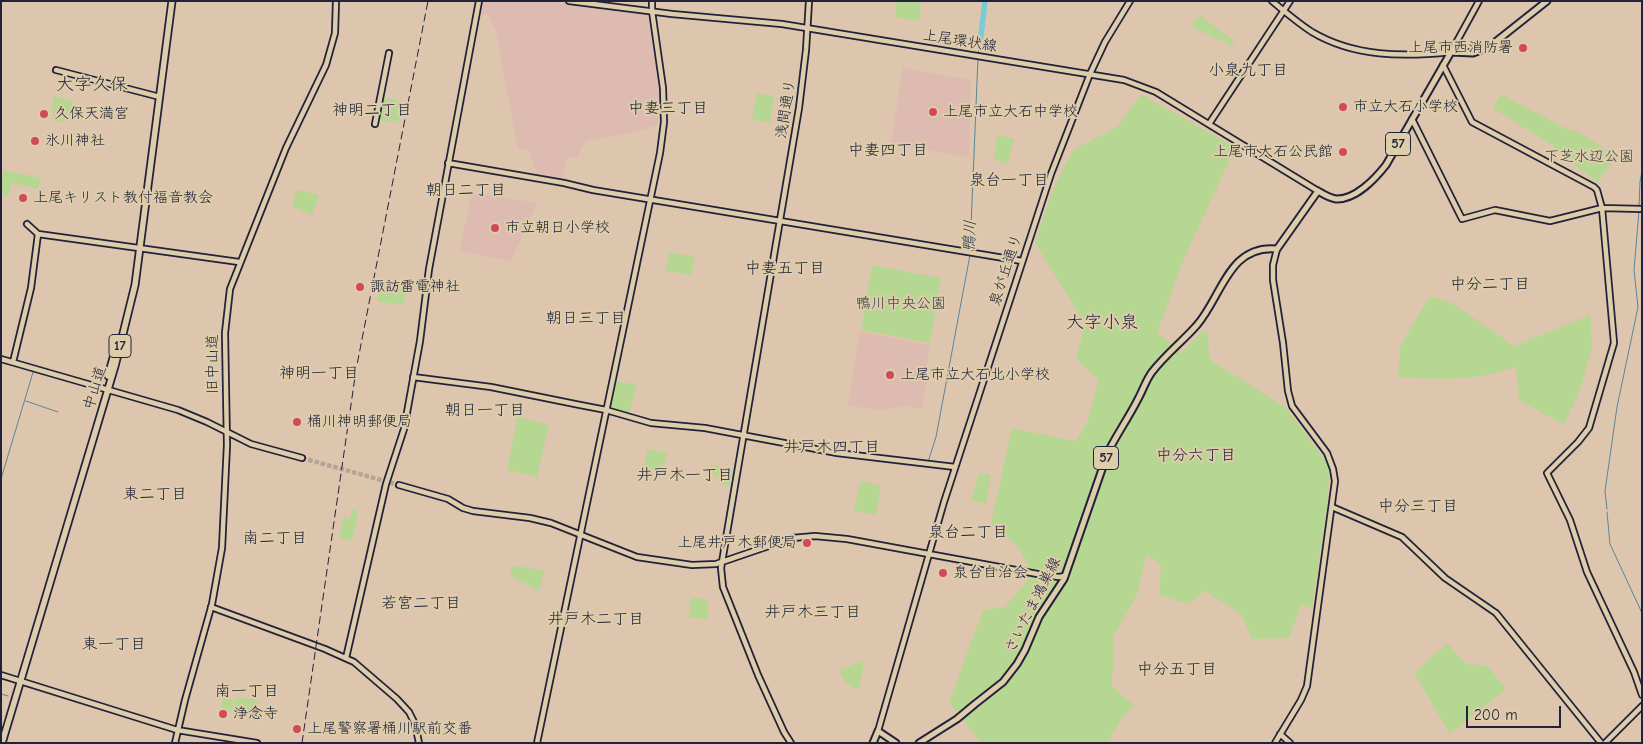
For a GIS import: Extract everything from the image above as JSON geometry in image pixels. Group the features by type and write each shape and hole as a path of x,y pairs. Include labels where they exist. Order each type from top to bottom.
{"highway":[{"name":"中山道","path":"139,247 156,96 170,1"},
{"name":"中山道","path":"1,731 130,310 170,1"},
{"name":"中山道","path":"2,743 18,680"}],"main road":[{"path":"1451,52 1473,53 1489,47 1547,1"},
{"name":"57","path":"1318,191 1330,198 1343,198 1351,195 1377,176 1386,165 1451,52"},
{"path":"1277,248 1318,191"},
{"name":"さいたま鴻巣線","path":"919,743 957,719 1003,682 1017,664 1039,617 1056,593 1065,576 1108,452 1151,373 1172,348 1198,324 1218,294 1228,274 1239,261 1255,250 1265,247 1277,248"},
{"path":"873,743 878,731 896,743"}],"street":[{"name":"旧中山道","path":"175,743 211,607 222,548 226,490 226,313 230,289 239,262 286,148 326,65 335,33 336,1"},
{"path":"346,658 386,484 404,429 420,341 429,269 479,1"},
{"name":"上尾環状線","path":"569,1 782,24 1124,80 1146,87 1318,191"},
{"path":"537,743 660,153 664,101 652,1"},
{"name":"浅間通り","path":"791,743 758,675 723,587 722,562 799,108 810,1"},
{"name":"泉が丘通り","path":"878,731 955,467 1051,174 1090,74 1105,42 1130,1"},
{"path":"1272,1 1314,33 1328,40 1352,48 1388,55 1420,55 1451,52 1480,1"},
{"path":"1209,124 1290,1"},
{"path":"375,124 389,53"},
{"path":"1443,65 1472,122 1597,190 1602,208 1614,343 1589,428 1578,442 1547,473 1570,520 1587,572 1634,672 1642,696"},
{"path":"56,70 156,96"},
{"path":"1412,119 1462,219 1495,210 1542,220 1553,220 1602,208 1642,209"},
{"path":"448,163 1022,260"},
{"path":"27,224 38,234 239,262"},
{"path":"13,362 31,288 38,234"},
{"path":"1275,743 1301,700 1307,686 1335,482 1331,461 1327,453 1292,406 1288,391 1283,343 1272,280 1277,248"},
{"path":"1,359 178,410 251,444 302,458"},
{"path":"413,377 491,387 606,410 651,423 705,428 838,454 924,462 955,467"},
{"path":"399,485 448,499 463,508 551,523 637,557 701,566 722,562 792,538 815,536 847,539 1059,578 1065,576"},
{"path":"1332,506 1402,537 1445,578 1496,613 1601,743"},
{"path":"211,607 354,662 409,712 419,743"},
{"path":"1,675 177,730 257,743"},
{"path":"1605,743 1642,706"},
{"path":"1280,734 1290,743"}],"shaded area":[{"path":"482,1 545,1 646,14 660,101 658,125 634,132 586,141 581,148 578,158 567,157 562,180 538,176 529,150 518,149 496,31 489,16 480,14"},
{"name":"上尾市立大石中学校","path":"903,68 971,80 969,156 891,144"},
{"name":"市立朝日小学校","path":"472,192 537,203 511,261 460,251"},
{"name":"上尾市立大石北小学校","path":"860,332 929,346 923,407 905,406 876,410 848,405"}],"green space":[{"path":"897,1 921,1 920,21 895,17"},
{"path":"1200,15 1234,41 1232,46 1190,26"},
{"path":"757,93 774,96 770,123 752,120"},
{"path":"1141,94 1233,146 1232,155 1183,261 1157,333 1182,352 1202,331 1208,332 1209,359 1286,408 1330,466 1327,505 1312,608 1301,605 1289,638 1252,639 1240,613 1205,591 1188,604 1159,595 1161,565 1146,555 1137,595 1114,635 1112,686 1135,706 1124,715 1107,743 981,743 949,702 983,610 1005,607 1033,575 1018,546 991,524 1012,428 1076,441 1087,422 1099,380 1076,359 1085,324 1035,243 1054,187 1073,150 1118,126"},
{"name":"下芝水辺公園","path":"1501,94 1563,127 1580,133 1616,156 1598,182 1568,161 1553,146 1493,108"},
{"path":"54,96 74,102 76,121 53,122 52,108"},
{"path":"384,98 403,101 399,121 379,121"},
{"path":"997,135 1014,139 1008,164 994,160"},
{"path":"3,170 41,178 39,189 12,183 8,197 1,193"},
{"path":"297,190 319,195 312,215 292,206"},
{"path":"669,252 695,257 691,275 666,271"},
{"name":"鴨川中央公園","path":"872,265 941,278 930,343 861,330"},
{"path":"381,279 392,281 403,288 404,304 377,301"},
{"path":"1430,296 1452,303 1514,346 1590,315 1592,347 1580,389 1564,425 1519,400 1516,367 1483,376 1453,379 1398,378 1400,346"},
{"path":"616,381 637,385 629,415 613,409 610,405"},
{"path":"518,417 549,425 537,477 507,470"},
{"path":"648,449 667,453 662,473 643,469"},
{"path":"710,465 735,469 732,486 719,483 720,478 714,476"},
{"path":"979,473 991,475 986,504 971,500"},
{"path":"861,481 881,486 876,515 854,511"},
{"path":"352,509 358,511 352,541 339,538 343,517 350,519"},
{"path":"513,565 544,571 539,591 510,576"},
{"path":"691,597 708,600 707,619 689,618"},
{"path":"1447,643 1467,664 1488,666 1506,689 1450,734 1414,673"},
{"path":"865,660 858,690 846,683 839,671"},
{"path":"237,697 258,700 255,716 220,709 223,698 236,701"}],"waterway":[{"name":"鴨川","path":"980,43 985,1"},
{"name":"鴨川","path":"978,54 980,43"},
{"name":"鴨川","path":"970,251 978,58"},
{"path":"1639,207 1642,171"},
{"path":"1607,509 1605,491 1617,407 1638,307 1634,270 1639,211"},
{"name":"鴨川","path":"928,462 936,437 970,255"},
{"path":"1,479 34,369"},
{"path":"26,401 58,412"},
{"path":"1607,512 1610,544 1642,613"},
{"path":"1,694 8,696"}],"tunnel":[{"path":"302,458 399,485"}],"railway":[{"path":"302,743 356,370 428,1"}],"place":[{"name":"上尾市西消防署","path":"1523,48"},
{"name":"市立大石小学校","path":"1343,107"},
{"name":"上尾市立大石中学校","path":"933,112"},
{"name":"久保天満宮","path":"44,114"},
{"name":"氷川神社","path":"35,141"},
{"name":"上尾市大石公民館","path":"1343,152"},
{"name":"上尾キリスト教付福音教会","path":"23,198"},
{"name":"市立朝日小学校","path":"495,228"},
{"name":"諏訪雷電神社","path":"360,287"},
{"name":"上尾市立大石北小学校","path":"890,375"},
{"name":"桶川神明郵便局","path":"297,422"},
{"name":"上尾井戸木郵便局","path":"807,543"},
{"name":"泉台自治会","path":"943,573"},
{"name":"浄念寺","path":"223,714"},
{"name":"上尾警察署桶川駅前交番","path":"297,729"}],"district":[{"name":"小泉九丁目","path":"1248,70"},
{"name":"大字久保","path":"92,85"},
{"name":"中妻三丁目","path":"668,108"},
{"name":"神明二丁目","path":"372,110"},
{"name":"中妻四丁目","path":"888,150"},
{"name":"泉台一丁目","path":"1009,180"},
{"name":"朝日二丁目","path":"466,190"},
{"name":"中妻五丁目","path":"785,268"},
{"name":"中分二丁目","path":"1490,284"},
{"name":"朝日三丁目","path":"586,318"},
{"name":"大字小泉","path":"1102,323"},
{"name":"神明一丁目","path":"319,373"},
{"name":"朝日一丁目","path":"485,410"},
{"name":"井戸木四丁目","path":"832,447"},
{"name":"中分六丁目","path":"1196,455"},
{"name":"井戸木一丁目","path":"685,475"},
{"name":"東二丁目","path":"155,494"},
{"name":"中分三丁目","path":"1418,506"},
{"name":"泉台二丁目","path":"968,532"},
{"name":"南二丁目","path":"275,538"},
{"name":"若宮二丁目","path":"421,603"},
{"name":"井戸木三丁目","path":"813,612"},
{"name":"井戸木二丁目","path":"596,619"},
{"name":"東一丁目","path":"114,644"},
{"name":"中分五丁目","path":"1177,669"},
{"name":"南一丁目","path":"247,691"}]}
